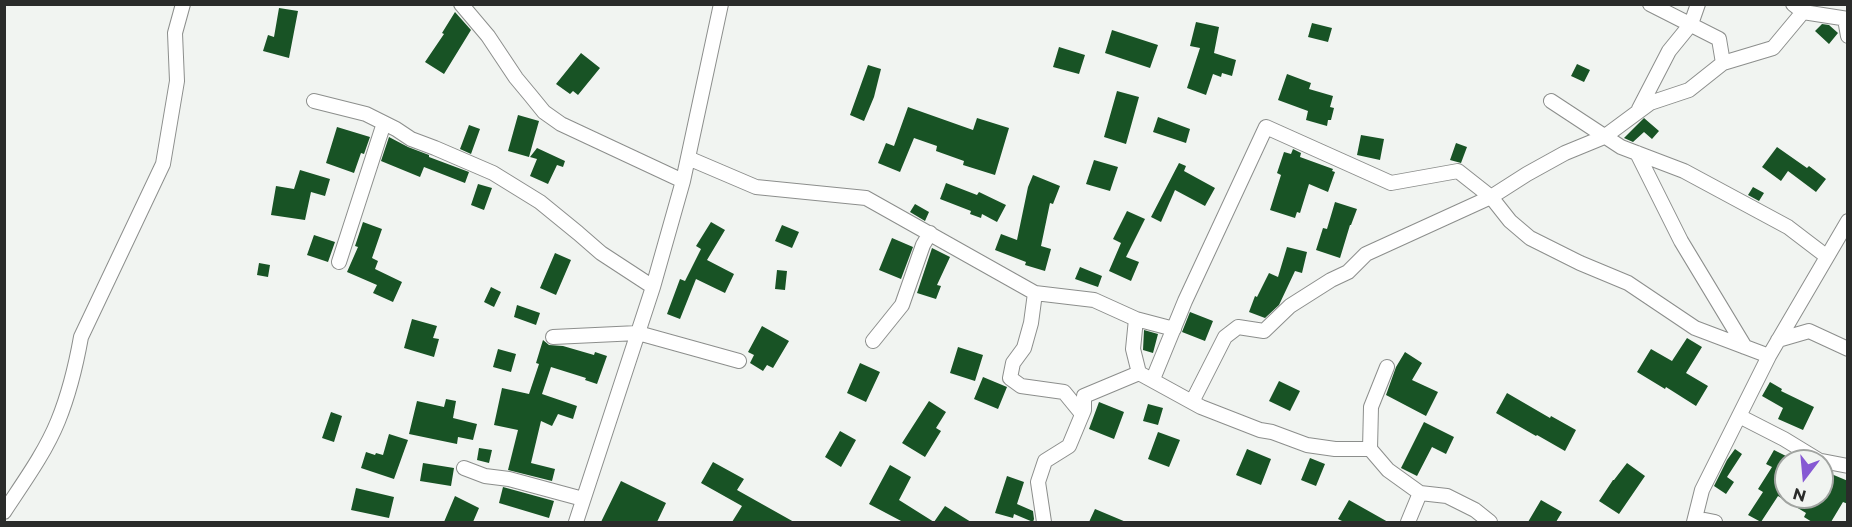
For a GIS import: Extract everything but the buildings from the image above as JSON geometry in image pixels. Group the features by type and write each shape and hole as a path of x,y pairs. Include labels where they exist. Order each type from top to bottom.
{"street":[{"path":"4,512 58,422 75,368 81,336 163,164 177,81 175,33 183,4"},
{"path":"461,4 488,36 516,78 544,112 561,124 683,181"},
{"path":"576,522 653,287 683,181 720,4"},
{"path":"1650,4 1719,39 1723,63"},
{"path":"1638,112 1670,51 1691,24 1698,4"},
{"path":"1192,402 1224,337 1238,327 1264,331 1290,306 1348,272 1366,254 1491,197 1565,153 1604,137 1650,103 1689,90 1723,63 1773,48 1798,8 1846,19 1848,36"},
{"path":"314,101 366,114 411,139 493,173 540,202 578,232 601,254 653,287"},
{"path":"1551,101 1621,147 1684,171 1788,227 1826,256"},
{"path":"339,262 384,123"},
{"path":"1153,380 1185,301 1266,127 1391,183 1458,171 1491,197 1510,221 1530,238 1580,264 1628,283 1695,328 1769,356"},
{"path":"1637,153 1681,241 1745,347"},
{"path":"688,158 756,187 866,198 1035,293 1094,300 1136,319 1174,329"},
{"path":"1694,522 1702,490 1769,356 1848,221"},
{"path":"873,341 902,305 923,245 930,233"},
{"path":"1035,293 1031,323 1024,348 1013,363 1010,378 1021,386 1064,392 1082,414"},
{"path":"1136,319 1133,349 1139,373"},
{"path":"1778,340 1809,331 1848,349"},
{"path":"552,337 638,333 739,361"},
{"path":"1388,367 1371,407 1370,449 1388,470 1420,493 1447,496 1475,510 1490,522"},
{"path":"1044,522 1038,482 1045,461 1069,446 1082,414 1084,396 1139,373 1192,402 1260,430 1307,445 1335,449 1370,449"},
{"path":"1739,416 1801,449"},
{"path":"464,468 485,476 509,478 583,499"},
{"path":"1408,522 1420,493"},
{"path":"1699,522 1705,520 1715,522"}]}
